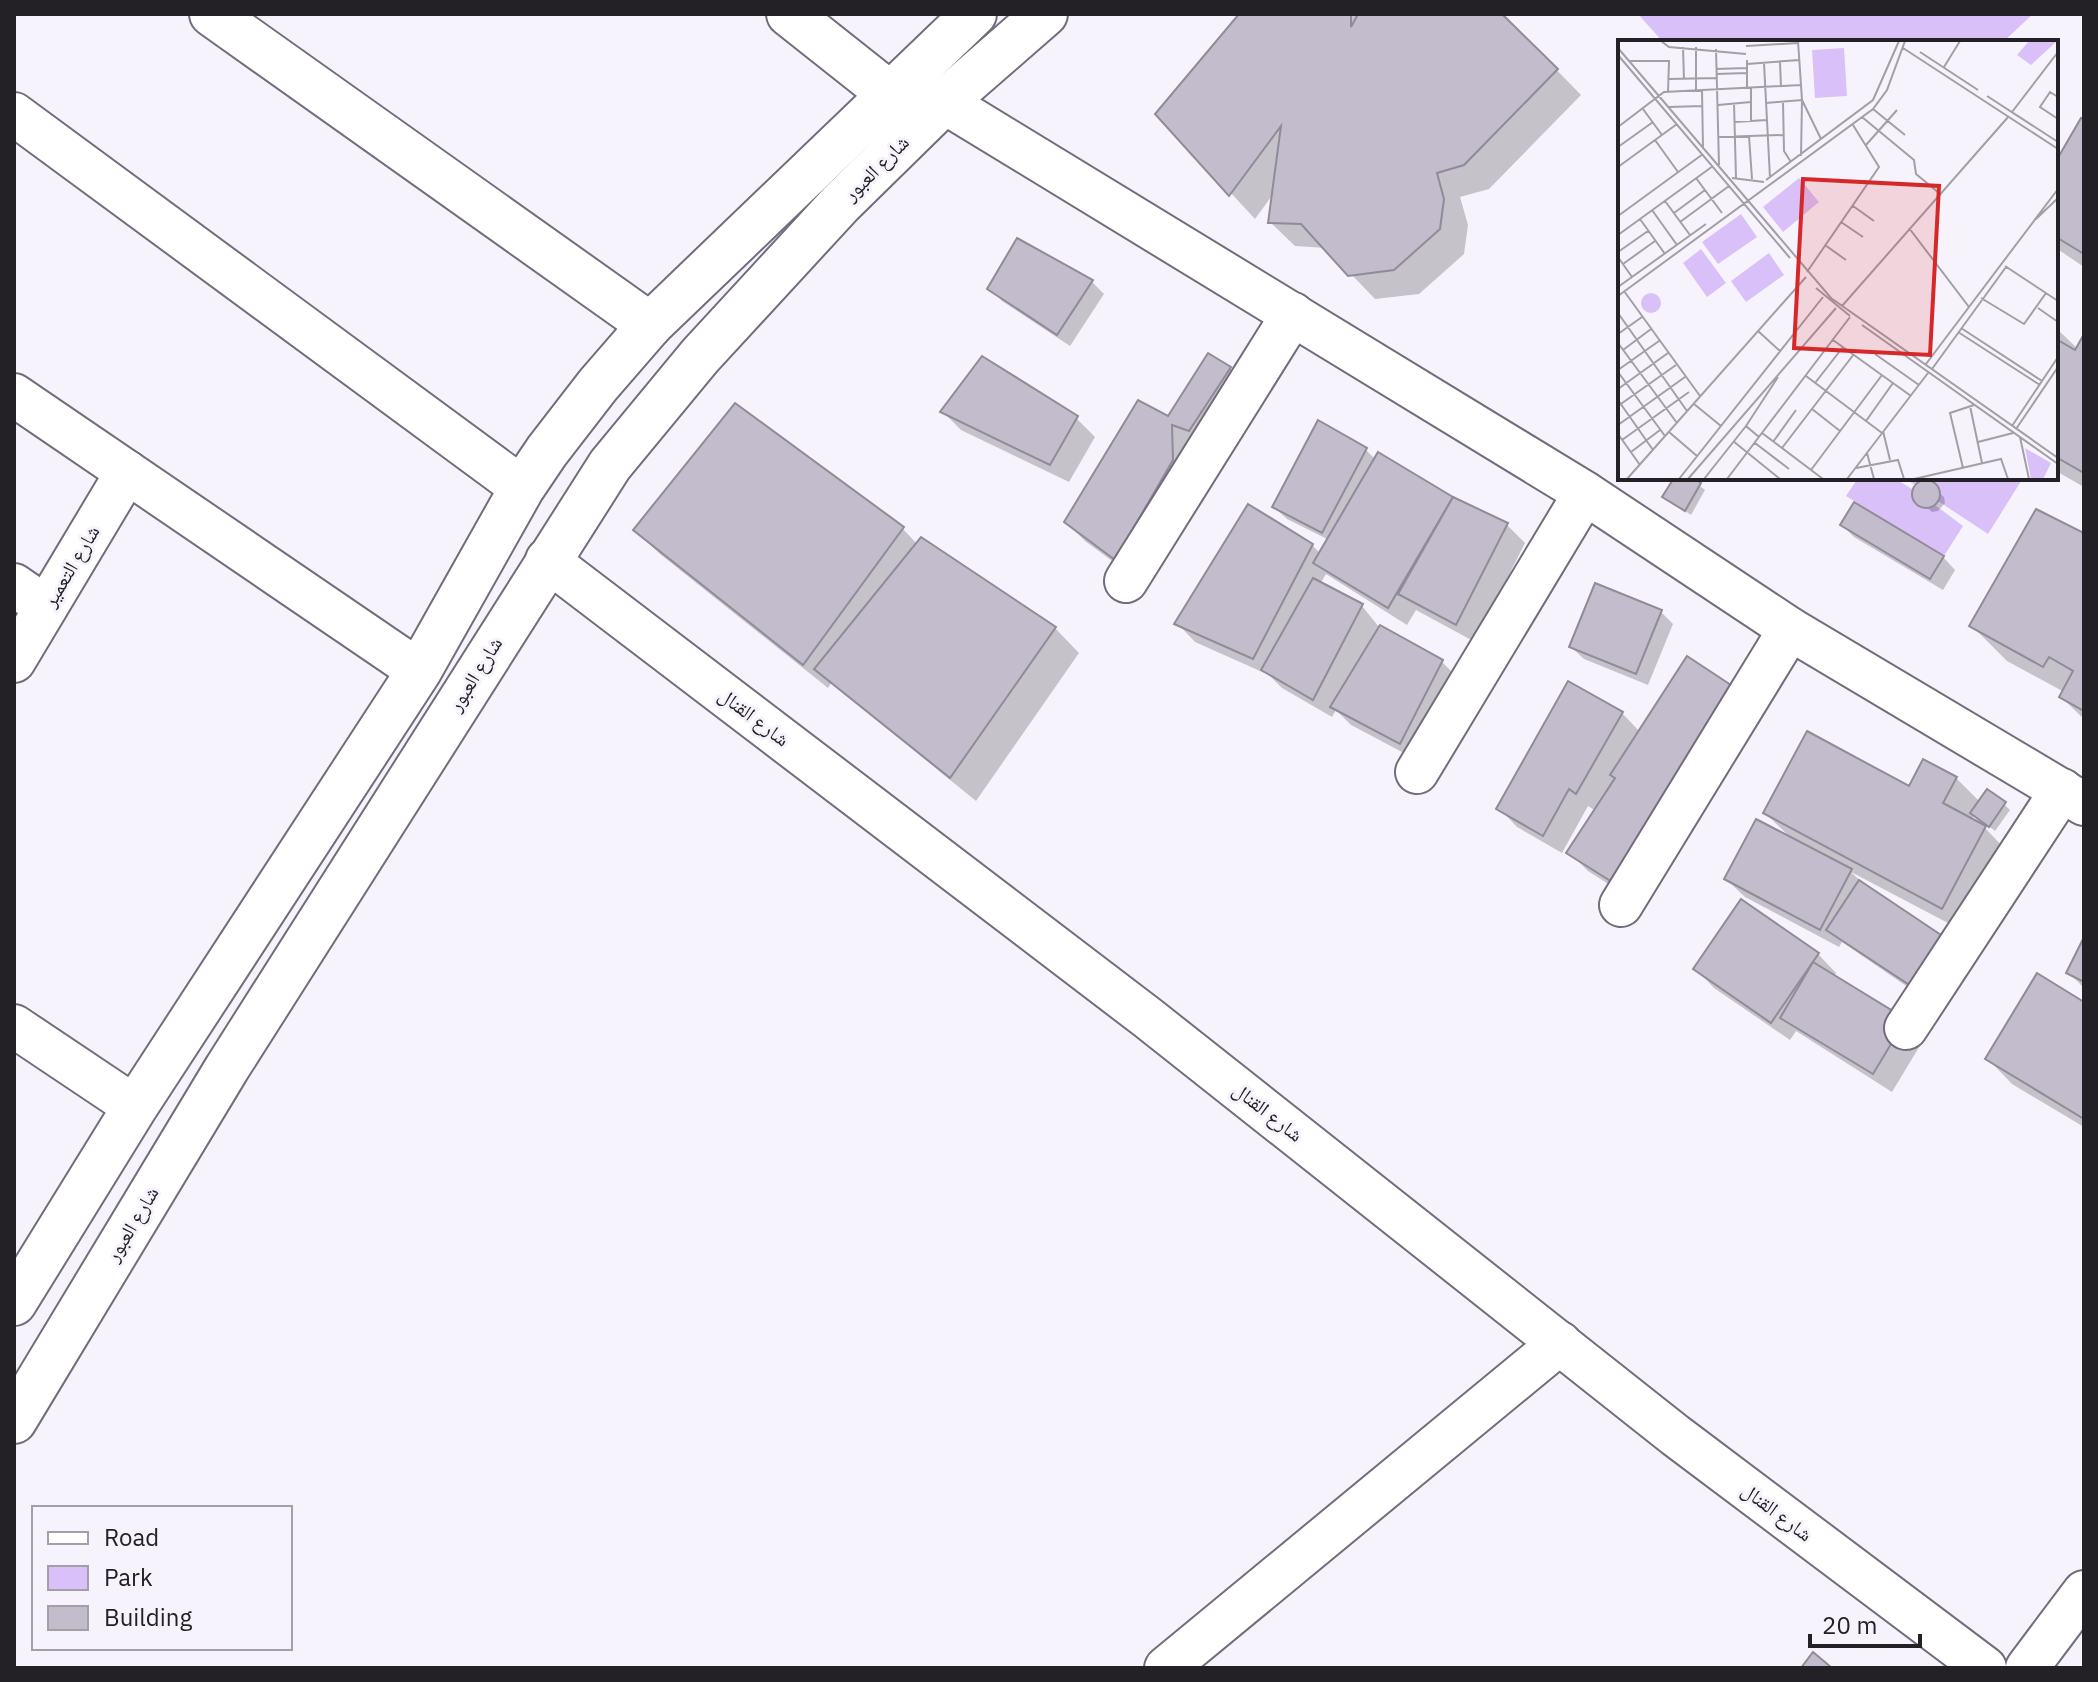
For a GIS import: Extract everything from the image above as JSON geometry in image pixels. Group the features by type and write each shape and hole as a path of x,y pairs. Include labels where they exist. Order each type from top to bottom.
{"street":[{"path":"212,14 650,325"},
{"path":"789,14 890,94"},
{"path":"14,1303 135,1107 419,671 522,488 598,385 650,325 974,14"},
{"name":"شارع العبور","path":"14,1421 227,1068 610,465 690,367 841,203 944,102 1045,14"},
{"path":"944,102 1585,493 1790,629 2073,797 1906,1028"},
{"path":"14,114 522,488"},
{"path":"1126,581 1293,314"},
{"path":"14,395 419,671"},
{"name":"شارع التعمير","path":"14,661 30,596 127,472"},
{"path":"1417,772 1585,493"},
{"name":"شارع القنال","path":"547,560 1148,1018 1675,1435 1985,1668"},
{"path":"1621,905 1790,629"},
{"path":"14,1026 135,1107"},
{"path":"180,1039 190,1059 203,1067 227,1068"},
{"path":"103,1162 123,1158 135,1163 144,1173 151,1193"},
{"path":"1166,1668 1560,1343"},
{"path":"2027,1668 2084,1592"}],"green space":[{"path":"1638,14 2033,14 2005,40 1661,40"},
{"path":"1857,480 1897,480 1912,489 1913,499 1925,508 1935,505 1963,526 1944,556 1846,496"},
{"path":"1907,480 1927,480 1915,485"},
{"path":"1927,480 2022,480 1988,534 1938,501 1940,489"}],"building":[{"path":"1239,14 1351,14 1351,27 1358,14 1502,14 1558,69 1464,165 1437,173 1444,199 1440,229 1394,270 1348,276 1301,224 1268,223 1281,126 1229,196 1155,114"},
{"path":"2081,118 2084,119 2084,254 2058,238 2058,158"},
{"path":"1017,238 1093,280 1057,335 987,289"},
{"path":"2084,334 2084,473 2058,458 2058,340 2075,350"},
{"path":"1208,353 1231,367 1189,431 1172,425 1173,460 1115,560 1064,522 1138,400 1168,416"},
{"path":"982,356 1078,416 1050,465 940,412"},
{"path":"735,403 904,527 803,665 633,530"},
{"path":"1318,420 1367,448 1322,533 1272,507"},
{"path":"1378,452 1453,497 1388,608 1313,563"},
{"path":"1673,480 1696,480 1701,483 1685,511 1662,497"},
{"path":"1926,480 1936,484 1940,494 1936,504 1926,508 1916,504 1912,494 1916,484"},
{"path":"1453,497 1508,523 1456,625 1398,594"},
{"path":"1854,502 1944,556 1930,579 1840,525"},
{"path":"1248,504 1313,544 1253,659 1174,624"},
{"path":"2036,509 2084,533 2084,711 2059,697 2073,671 2049,657 2043,667 1969,626"},
{"path":"921,537 1056,627 950,778 814,669"},
{"path":"1313,578 1363,604 1313,700 1261,670"},
{"path":"1595,583 1662,610 1636,674 1569,647"},
{"path":"1380,625 1443,660 1400,744 1330,707"},
{"path":"1687,656 1737,689 1612,882 1566,853 1615,778 1610,775"},
{"path":"1568,681 1623,712 1576,794 1569,789 1543,836 1496,809"},
{"path":"1807,731 1909,786 1923,759 1957,777 1943,803 1986,826 1942,909 1763,813"},
{"path":"1987,789 2006,802 1989,827 1970,813"},
{"path":"1756,819 1852,869 1820,930 1724,879"},
{"path":"1859,880 1947,939 1914,988 1826,930"},
{"path":"1741,899 1819,953 1771,1023 1693,969"},
{"path":"2084,937 2084,982 2066,973"},
{"path":"1813,962 1906,1019 1873,1074 1780,1018"},
{"path":"2037,973 2084,1002 2084,1119 1985,1059"},
{"path":"1813,1652 1832,1668 1801,1668"}]}
